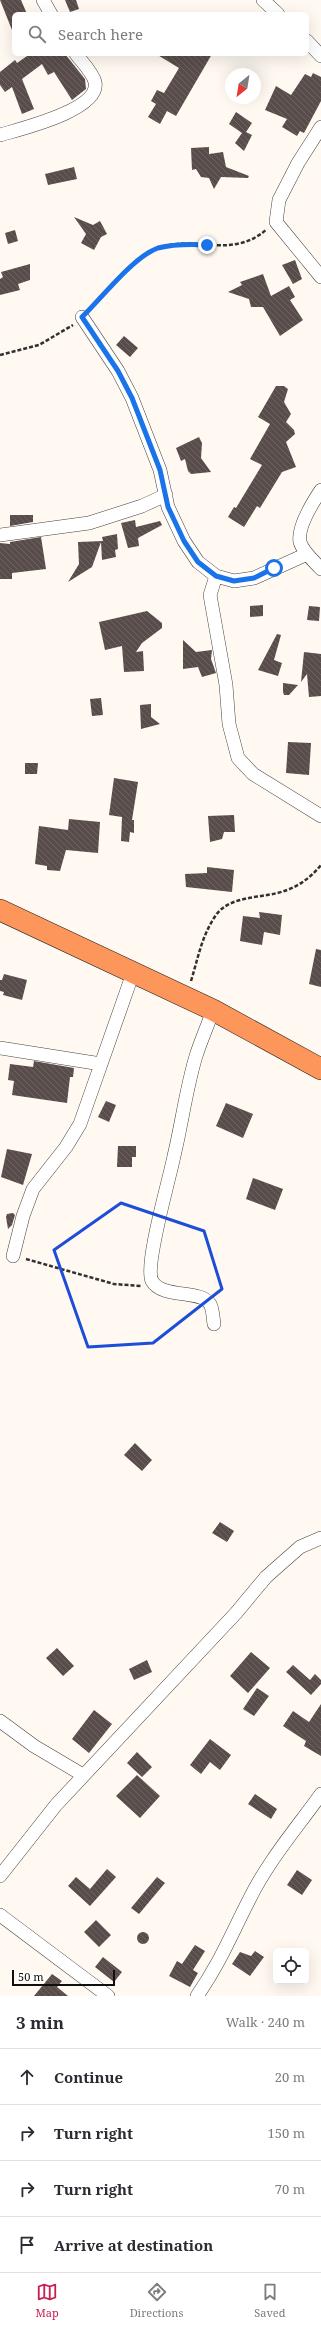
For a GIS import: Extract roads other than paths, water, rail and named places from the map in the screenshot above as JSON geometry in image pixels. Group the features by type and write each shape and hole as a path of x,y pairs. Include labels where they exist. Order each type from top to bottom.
{"highway":[{"path":"0,910 185,996 321,1070"}],"street":[{"path":"43,0 50,12"},
{"path":"263,0 276,12"},
{"path":"309,42 321,56"},
{"path":"0,135 58,116 82,104 91,97 95,90 95,81 77,56"},
{"path":"321,127 298,163 279,200 276,222 321,277"},
{"path":"82,317 118,371 132,398 160,470 168,507 184,541 198,562 216,576 234,581 254,578 307,554"},
{"path":"321,490 303,522 300,541 307,554 321,569"},
{"path":"0,535 89,523 142,506 166,495"},
{"path":"216,576 210,595 226,685 229,724 238,758 253,774 321,816"},
{"path":"13,1256 23,1216 33,1189 66,1147 80,1124 133,973"},
{"path":"213,1010 197,1055 184,1102 174,1156 155,1241 151,1280 155,1285 179,1294 206,1300 210,1304 214,1324"},
{"path":"0,1048 101,1064"},
{"path":"0,1876 46,1817 83,1775 231,1618 266,1577 300,1547 321,1538"},
{"path":"0,1721 34,1746 83,1775"},
{"path":"197,1996 224,1954 248,1900 272,1859 321,1794"},
{"path":"0,1915 108,1996"}]}
